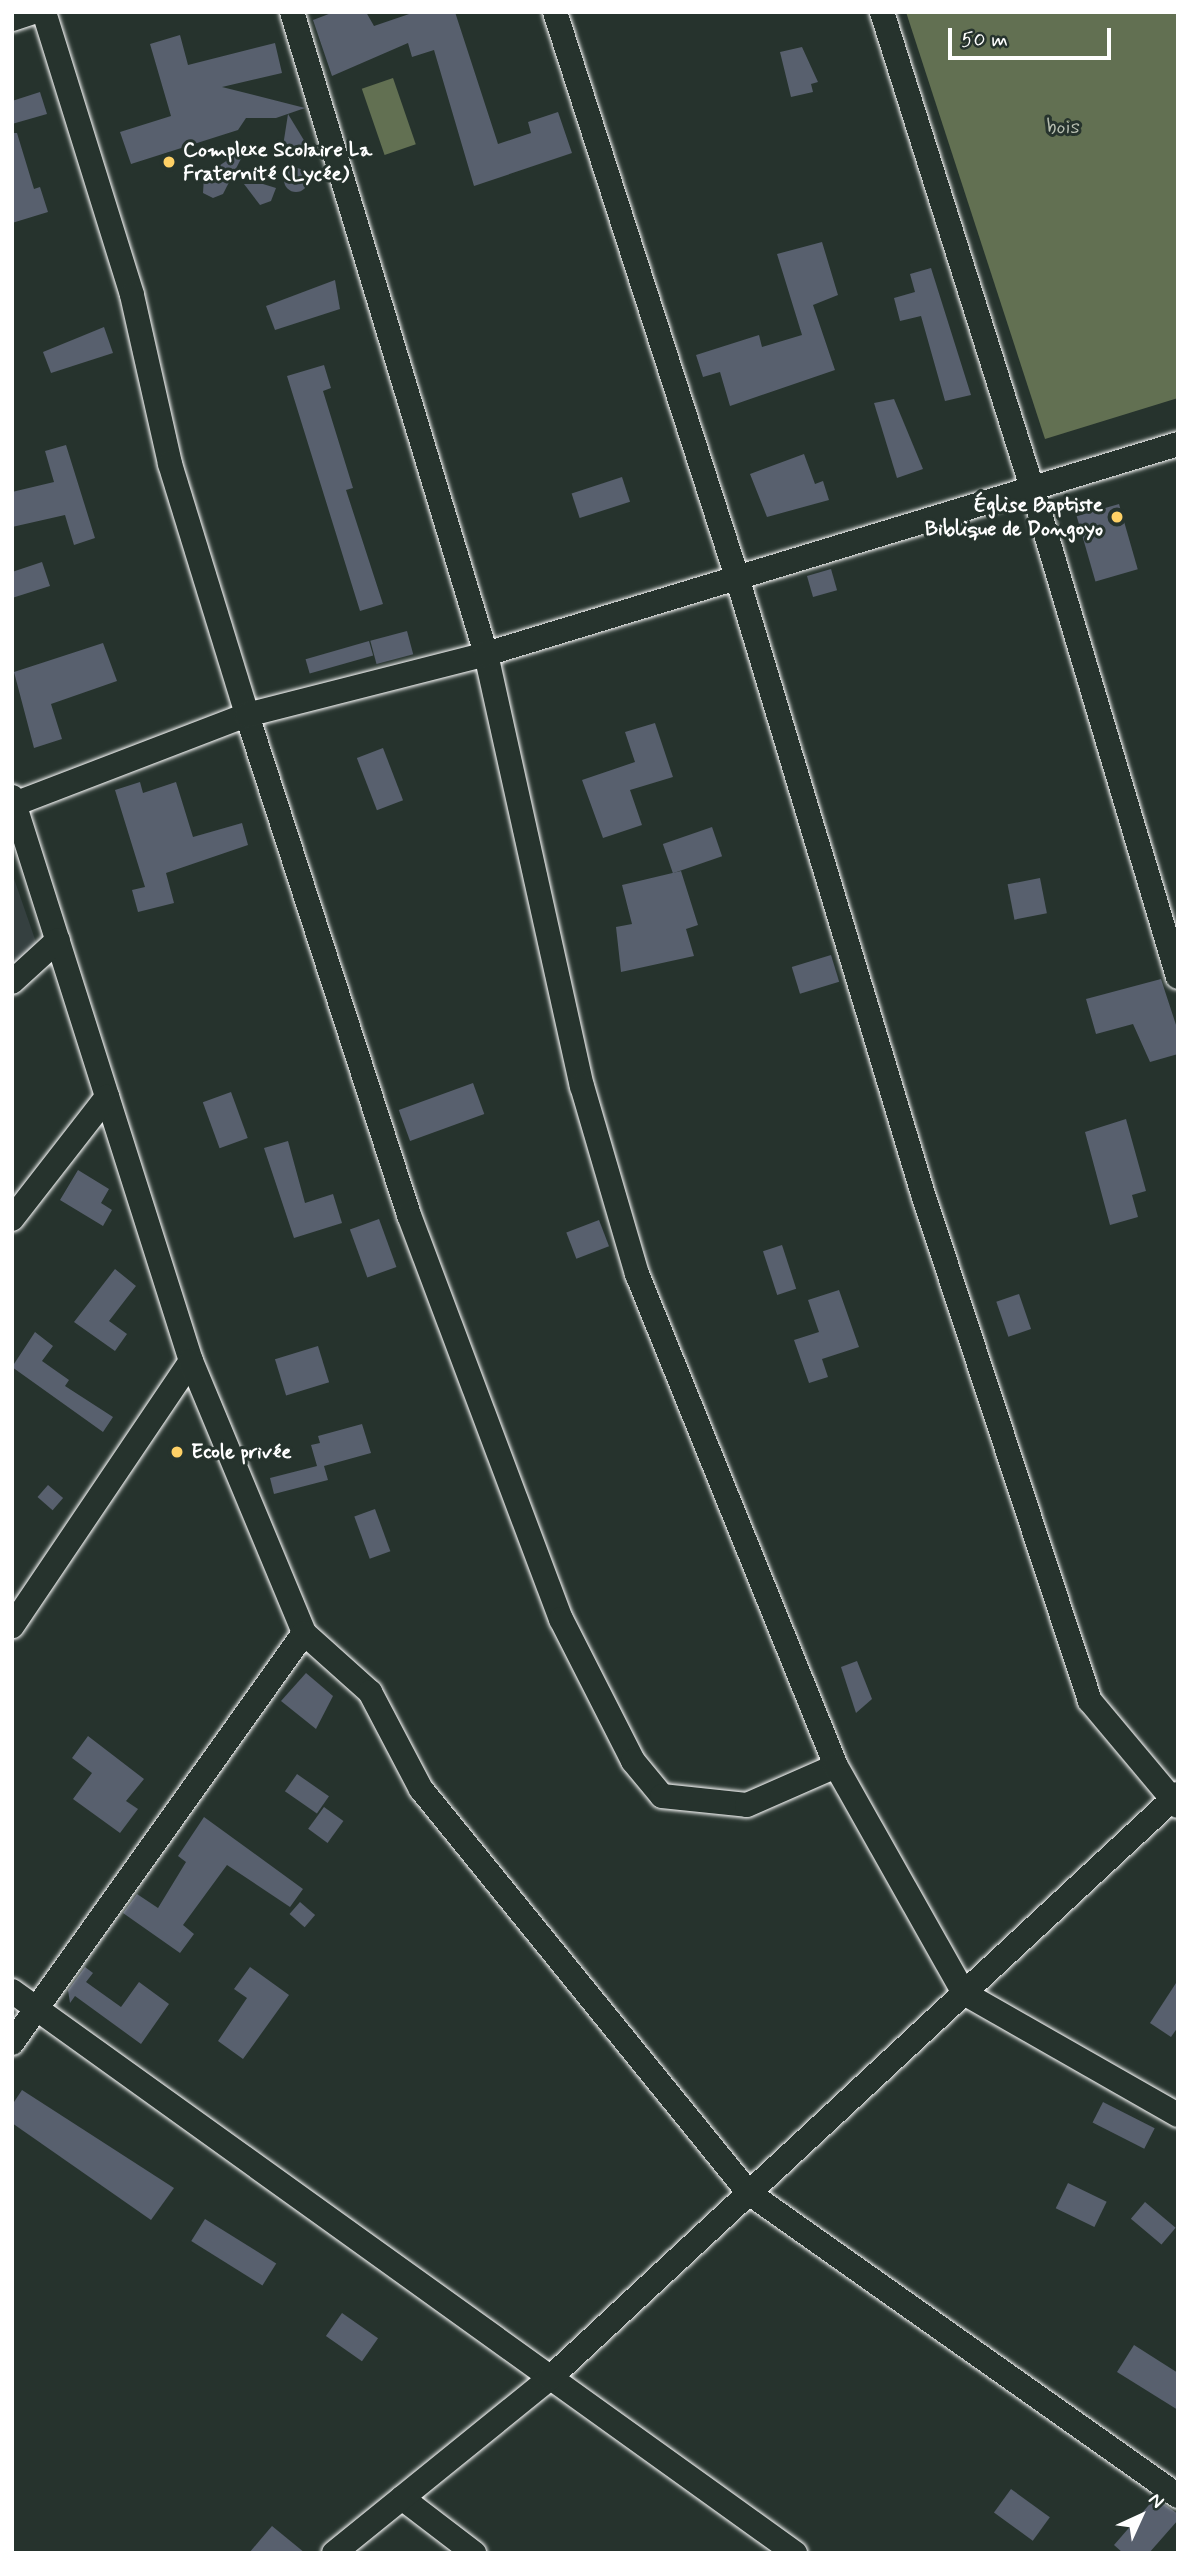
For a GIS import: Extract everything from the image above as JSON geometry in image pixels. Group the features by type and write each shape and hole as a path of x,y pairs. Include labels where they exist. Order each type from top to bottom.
{"street":[{"path":"12,19 34,12"},
{"path":"44,12 132,295 170,464 247,715 418,1240 561,1619 633,1761 663,1796 747,1805 836,1766"},
{"path":"292,12 486,654 582,1086 637,1274 836,1766 964,1993 1178,2115"},
{"path":"334,2553 550,2378 1175,1800 1090,1701 922,1191 737,577 555,12"},
{"path":"882,12 1032,487 1178,977"},
{"path":"1178,444 486,654 247,715 13,802 191,1362 304,1633 370,1692 421,1788 749,2193 1178,2496"},
{"path":"12,982 58,940"},
{"path":"12,1219 107,1097"},
{"path":"12,1626 191,1362"},
{"path":"12,2043 304,1633"},
{"path":"12,1991 795,2553"},
{"path":"402,2498 474,2553"}],"shaded area":[{"path":"12,873 37,945 12,968"}],"green space":[{"name":"bois","path":"906,12 1178,12 1178,398 1045,439"},
{"path":"393,78 416,144 385,155 362,89"}],"building":[{"path":"334,12 366,12 374,26 415,12 455,12 498,144 531,133 528,122 558,112 572,153 474,186 434,50 412,57 408,43 332,76 313,20"},
{"path":"180,35 188,65 275,43 282,73 222,87 305,108 276,118 246,118 238,130 131,164 120,132 171,116 150,44"},
{"path":"802,47 818,82 811,84 813,92 791,97 780,52"},
{"path":"40,92 47,114 12,124 12,101"},
{"path":"288,114 305,142 297,157 283,146"},
{"path":"12,133 17,133 34,189 40,187 48,212 12,223"},
{"path":"247,147 223,194 213,198 203,193 204,176"},
{"path":"296,168 305,171 308,180 305,189 296,192 287,189 284,180 287,171"},
{"path":"244,184 263,184 276,188 271,201 260,205"},
{"path":"822,242 838,295 813,305 835,370 730,406 720,372 703,377 696,355 759,335 762,347 802,335 777,254"},
{"path":"931,268 971,395 945,401 921,316 900,321 894,298 915,292 910,274"},
{"path":"335,280 340,309 275,330 266,306"},
{"path":"104,327 113,353 51,373 43,352"},
{"path":"324,365 331,388 323,391 353,488 346,490 383,604 360,611 287,376"},
{"path":"894,399 923,469 897,478 874,403"},
{"path":"66,445 95,538 74,545 65,515 12,527 12,492 54,482 45,451"},
{"path":"804,454 815,484 823,481 829,500 767,517 750,474"},
{"path":"622,477 630,502 580,518 572,493"},
{"path":"1119,504 1138,569 1095,581 1077,516"},
{"path":"42,562 50,586 12,598 12,572"},
{"path":"831,569 837,590 813,597 807,576"},
{"path":"407,631 413,654 377,664 370,641"},
{"path":"369,641 373,655 310,674 306,659"},
{"path":"103,643 117,681 51,704 62,739 34,748 14,672"},
{"path":"655,723 673,777 630,790 642,825 603,838 582,780 635,762 625,732"},
{"path":"383,748 403,800 377,810 357,758"},
{"path":"140,782 143,793 176,782 193,837 242,823 248,845 166,873 174,903 138,912 132,890 145,887 115,790"},
{"path":"712,827 722,856 673,873 663,844"},
{"path":"681,871 698,925 686,929 694,956 621,972 616,927 632,924 622,885"},
{"path":"1040,878 1047,913 1014,920 1008,884"},
{"path":"831,955 839,982 800,994 792,967"},
{"path":"1161,979 1178,1031 1178,1054 1150,1062 1133,1024 1096,1034 1086,999"},
{"path":"473,1083 484,1114 410,1141 399,1110"},
{"path":"231,1092 248,1138 220,1148 203,1102"},
{"path":"1126,1119 1146,1191 1132,1195 1138,1217 1110,1225 1085,1132"},
{"path":"288,1141 305,1203 333,1194 342,1223 294,1238 264,1148"},
{"path":"78,1170 109,1189 101,1203 112,1210 103,1226 60,1200"},
{"path":"379,1219 396,1267 367,1278 350,1230"},
{"path":"599,1220 609,1246 576,1259 566,1233"},
{"path":"782,1245 796,1289 777,1295 763,1251"},
{"path":"115,1269 136,1286 109,1321 127,1334 115,1351 74,1322"},
{"path":"839,1290 859,1347 822,1359 828,1377 809,1383 794,1340 819,1332 808,1300"},
{"path":"1019,1294 1031,1329 1008,1337 996,1302"},
{"path":"35,1332 53,1346 42,1361 69,1380 65,1386 113,1417 103,1432 12,1367"},
{"path":"318,1346 329,1382 286,1395 275,1359"},
{"path":"362,1424 371,1453 324,1466 328,1480 274,1494 270,1478 317,1466 311,1445 320,1443 318,1436"},
{"path":"48,1485 63,1498 53,1510 38,1497"},
{"path":"375,1509 390,1551 370,1559 354,1517"},
{"path":"857,1661 872,1699 856,1713 841,1667"},
{"path":"306,1673 333,1696 316,1729 281,1701"},
{"path":"88,1736 144,1779 126,1801 138,1809 120,1833 73,1799 92,1773 72,1758"},
{"path":"297,1774 329,1796 317,1814 285,1791"},
{"path":"324,1807 343,1821 328,1843 308,1829"},
{"path":"204,1817 303,1889 290,1907 227,1865 183,1925 194,1934 180,1953 123,1913 137,1894 158,1908 186,1862 178,1856"},
{"path":"300,1902 315,1915 305,1927 290,1914"},
{"path":"85,1967 93,1973 86,1982 121,2007 139,1982 169,2004 141,2044 75,1996 70,2003 68,1990"},
{"path":"250,1967 289,1995 243,2059 218,2041 247,1998 234,1989"},
{"path":"1178,1980 1178,2027 1171,2037 1150,2023"},
{"path":"22,2090 174,2188 151,2220 12,2123 12,2105"},
{"path":"1103,2102 1155,2128 1144,2149 1093,2122"},
{"path":"1068,2183 1107,2202 1094,2227 1056,2208"},
{"path":"1145,2202 1176,2228 1162,2245 1131,2219"},
{"path":"205,2219 276,2264 262,2286 191,2241"},
{"path":"342,2313 378,2338 362,2361 326,2336"},
{"path":"1134,2345 1178,2373 1178,2410 1117,2372"},
{"path":"1011,2489 1050,2517 1033,2541 994,2512"},
{"path":"1155,2498 1178,2514 1178,2520 1149,2553 1123,2553 1114,2545"},
{"path":"272,2526 305,2553 249,2553"}],"place":[{"name":"Complexe Scolaire La Fraternité (Lycée)","path":"169,162"},
{"name":"Église Baptiste Biblique de Dongoyo","path":"1117,517"},
{"name":"Ecole privée","path":"177,1452"}]}
